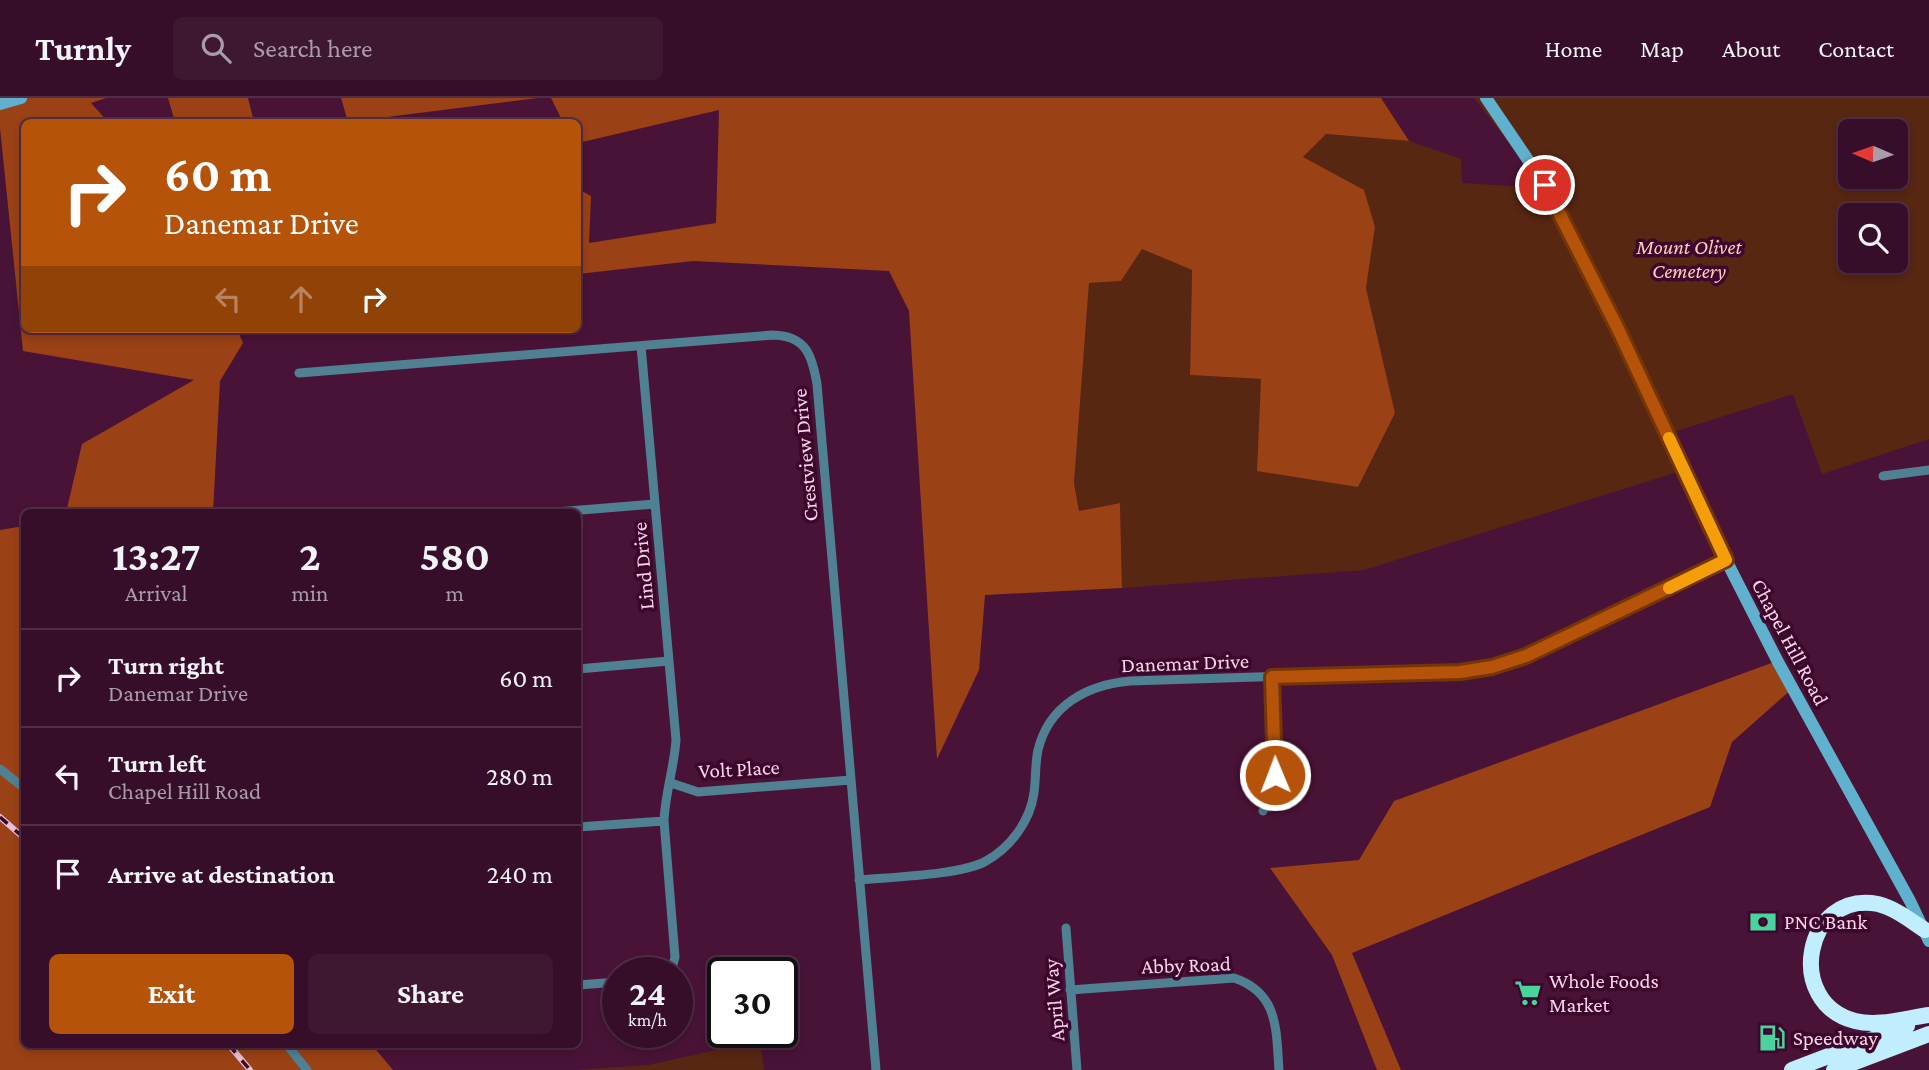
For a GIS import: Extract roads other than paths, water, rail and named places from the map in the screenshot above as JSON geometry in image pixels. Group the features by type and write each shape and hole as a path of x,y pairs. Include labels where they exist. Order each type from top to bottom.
{"highway":[{"path":"1927,936 1893,910 1880,904 1852,905 1834,914 1820,928 1812,947 1810,963 1815,986 1823,1000 1855,1021 1872,1022 1929,1016"},
{"path":"1792,1070 1929,1016"},
{"path":"1834,1070 1929,1034"}],"street":[{"path":"0,104 21,98"},
{"name":"Chapel Hill Road","path":"1486,98 1558,208 1726,560 1778,662 1927,936"},
{"name":"Crestview Drive","path":"299,373 783,335 801,344 811,356 817,384 876,1070"},
{"name":"Lind Drive","path":"641,346 676,740 671,783"},
{"path":"1883,476 1929,470"},
{"path":"581,510 655,504"},
{"name":"Danemar Drive","path":"859,880 963,869 986,862 1001,851 1021,829 1032,805 1038,749 1046,729 1063,706 1082,693 1108,683 1460,672 1492,667 1526,656 1726,560"},
{"path":"581,669 669,661"},
{"path":"1263,811 1272,792 1275,775 1272,677"},
{"path":"0,769 21,786"},
{"name":"Volt Place","path":"664,821 664,806 671,783 698,792 851,780"},
{"path":"581,827 664,821 675,957"},
{"name":"April Way","path":"1066,928 1077,1070"},
{"name":"Abby Road","path":"1070,990 1234,978 1245,982 1259,991 1271,1010 1279,1070"},
{"path":"581,985 602,983"},
{"path":"290,1048 307,1070"}],"railway":[{"path":"0,817 21,835"},
{"path":"232,1048 250,1070"}],"place":[{"name":"PNC Bank","path":"1763,922"},
{"name":"Whole Foods Market","path":"1528,993"},
{"name":"Speedway","path":"1772,1038"}],"park label":[{"name":"Mount Olivet Cemetery","path":"1689,259"}]}
